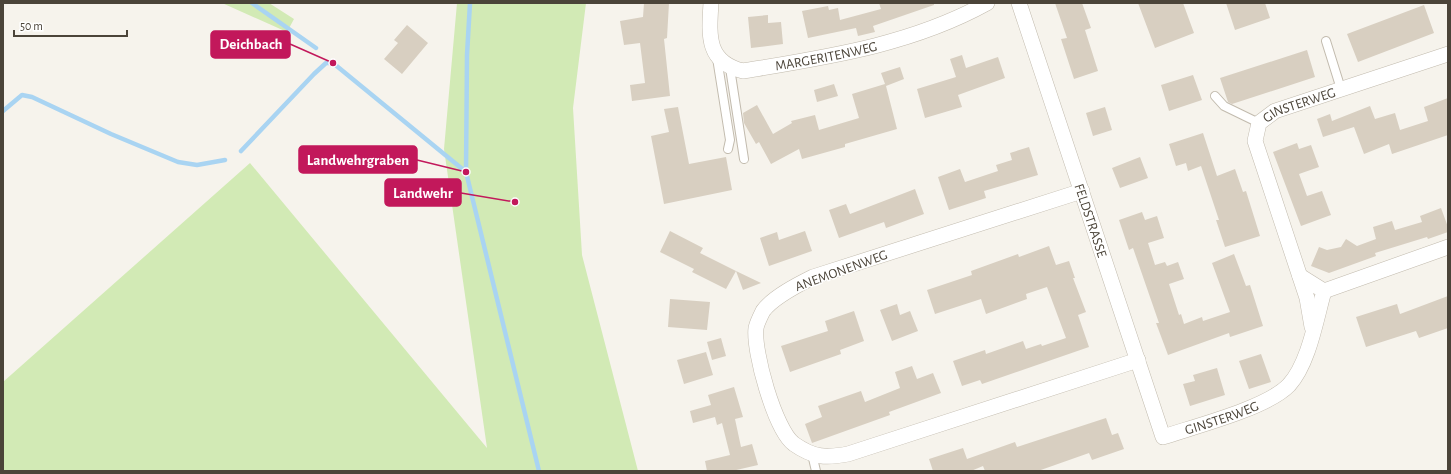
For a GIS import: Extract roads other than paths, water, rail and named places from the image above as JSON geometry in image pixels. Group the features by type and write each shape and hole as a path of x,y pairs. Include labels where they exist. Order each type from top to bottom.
{"street":[{"path":"712,3 710,31 712,44 717,58 730,68"},
{"name":"MARGERITENWEG","path":"730,68 743,71 875,47 926,30 972,11 987,3"},
{"name":"FELDSTRASSE","path":"1019,3 1164,437"},
{"name":"GINSTERWEG","path":"1313,332 1307,298 1255,141 1259,123 1275,111 1448,54"},
{"name":"ANEMONENWEG","path":"1082,192 813,277 789,289 764,310 756,327 757,344 765,384 779,425 793,443 812,454 828,458 848,454 1138,360"},
{"path":"1300,276 1324,291 1448,247"},
{"name":"GINSTERWEG","path":"1164,437 1267,401 1289,385 1302,364 1313,332 1324,291"}],"lane":[{"path":"1326,41 1341,89"},
{"path":"717,58 730,140 728,149"},
{"path":"730,68 744,159"},
{"path":"1215,96 1224,106 1259,123"},
{"path":"812,454 816,471"}],"waterway":[{"path":"252,3 316,48"},
{"path":"470,3 467,55 466,172 539,471"},
{"path":"241,151 314,74 326,63 333,63 466,172"},
{"path":"3,111 22,95 32,97 111,134 178,162 197,165 225,160"}],"place":[{"name":"Deichbach","path":"333,63"},
{"name":"Landwehrgraben","path":"466,172"},
{"name":"Landwehr","path":"515,202"}]}
